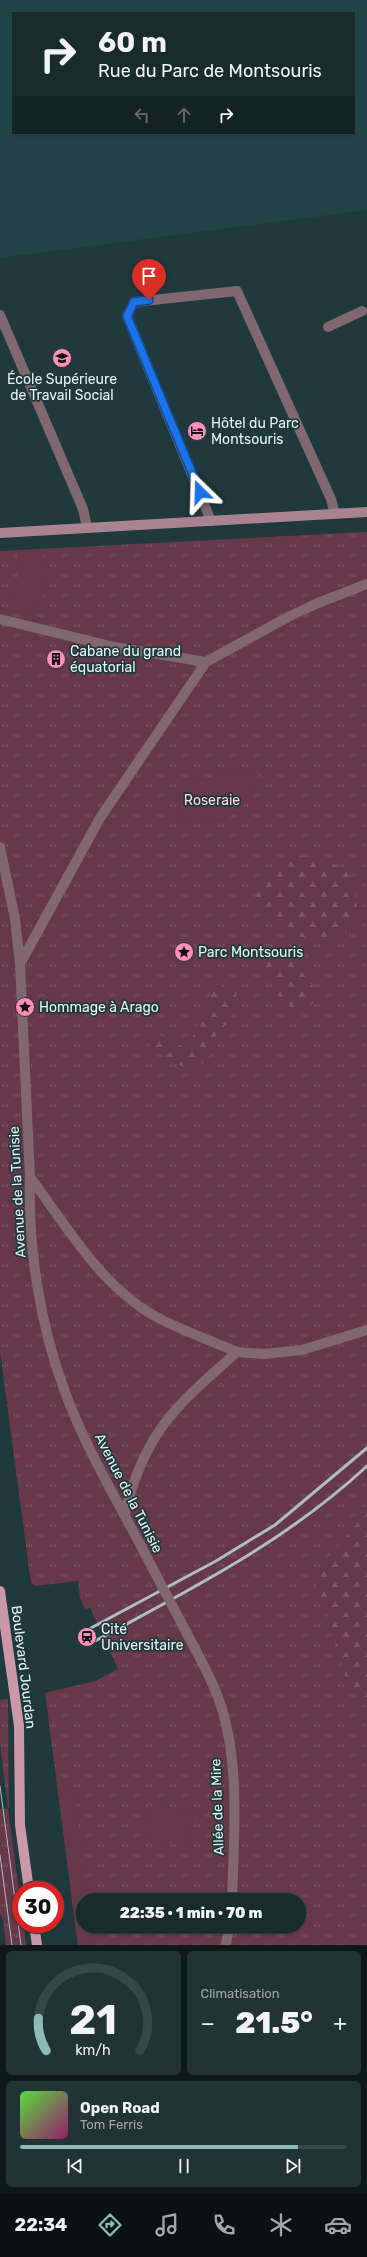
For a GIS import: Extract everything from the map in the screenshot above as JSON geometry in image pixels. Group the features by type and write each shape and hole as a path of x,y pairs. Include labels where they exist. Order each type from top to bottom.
{"main road":[{"name":"Boulevard Jourdan","path":"0,1591 19,1726 20,1825 28,1881"},
{"path":"35,1933 37,1945"}],"street":[{"path":"211,521 127,316 134,302 237,291 331,499 335,514"},
{"path":"328,327 362,311"},
{"path":"0,315 83,509 87,527"},
{"path":"0,533 367,512"},
{"path":"20,964 100,818 206,662 300,611 367,584"},
{"path":"0,619 114,648 206,662"},
{"name":"Avenue de la Tunisie","path":"0,847 15,919 20,964 30,1177 29,1210 34,1258 42,1308 54,1357 80,1427 183,1626"},
{"path":"30,1177 81,1249 94,1264 122,1291 164,1321 237,1352 264,1354 302,1350 367,1330"},
{"path":"125,1513 143,1458 162,1426 186,1397 237,1352"},
{"name":"Allée de la Mire","path":"183,1626 218,1698 225,1723 234,1784 232,1893"},
{"path":"226,1945 228,1933"}],"shaded area":[{"path":"0,0 367,0 367,210 0,258"}],"green space":[{"name":"Parc Montsouris","path":"367,532 367,1945 78,1945 76,1933 306,1933 306,1893 76,1893 76,1930 45,1693 95,1681 118,1669 90,1608 85,1609 80,1598 78,1581 35,1586 31,1583 0,1352 0,551"},
{"path":"43,550 45,593 32,615 15,609 11,604 11,596 18,583 17,552"},
{"name":"Roseraie","path":"223,769 258,774 253,792 243,806 228,817 220,820 201,823 176,820 182,778 204,780"},
{"path":"299,856 334,864 346,872 350,877 355,892 359,918 348,932 328,937 302,938 277,926 255,904 260,886 268,871 281,861"},
{"path":"283,948 291,951 303,962 312,985 315,1001 307,1010 297,1014 276,992 262,969 272,955"},
{"path":"217,984 237,992 229,1022 216,1034 213,1052 198,1068 187,1069 149,1048 152,1031 187,1049"},
{"path":"367,1512 367,1707 348,1686 328,1618 312,1576"},
{"path":"8,1699 9,1808 0,1744 0,1700"},
{"path":"56,1776 73,1786 89,1893 76,1893 76,1930 70,1887 74,1886 74,1883 70,1883"},
{"path":"148,1806 193,1809 191,1845 145,1842"},
{"path":"0,1809 8,1809 18,1881 12,1881 12,1933 25,1933 26,1945 6,1945 3,1919 0,1914"},
{"path":"76,1933 92,1933 93,1945 78,1945"}],"tram line":[{"path":"0,1786 21,1945"},
{"path":"0,1855 12,1945"}],"railway":[{"path":"89,1629 216,1561 275,1525 367,1448"},
{"path":"95,1641 203,1582 271,1541 304,1518 367,1466"}],"place":[{"name":"École Supérieure de Travail Social","path":"62,358"},
{"name":"Hôtel du Parc Montsouris","path":"197,431"},
{"name":"Cabane du grand équatorial","path":"56,659"},
{"name":"Parc Montsouris","path":"184,952"},
{"name":"Hommage à Arago","path":"25,1007"},
{"name":"Cité Universitaire","path":"87,1637"}],"route":[{"path":"149,300 134,302 129,308 127,316 200,492"}]}
